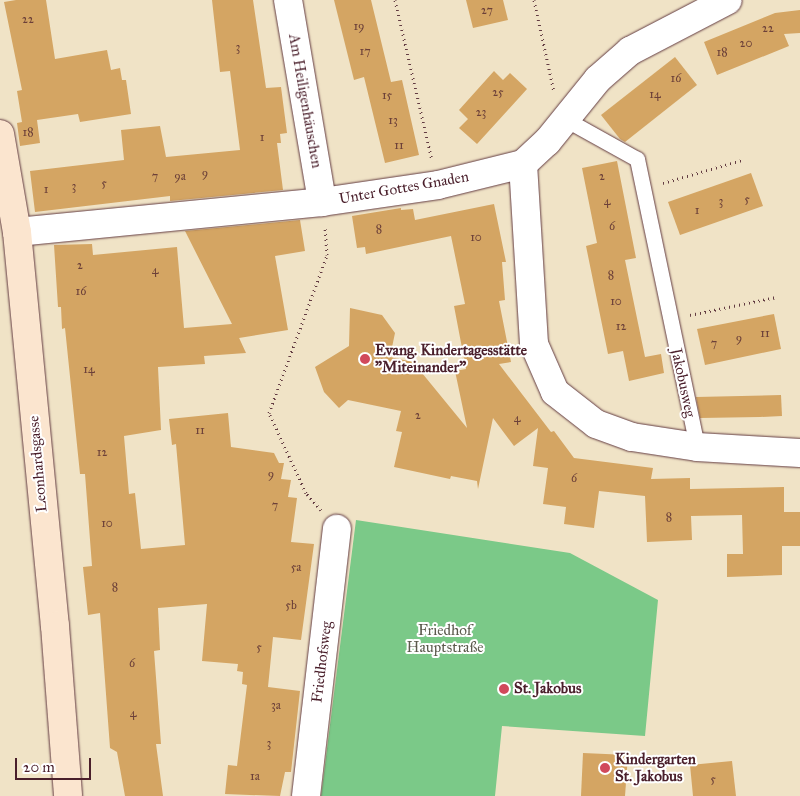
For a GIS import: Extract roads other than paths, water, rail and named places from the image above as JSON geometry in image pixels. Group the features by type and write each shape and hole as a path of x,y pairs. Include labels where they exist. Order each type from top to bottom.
{"street":[{"name":"Am Heiligenhäuschen","path":"288,0 322,202"},
{"path":"728,0 630,51 598,79 565,119 523,164 534,344 555,392 575,411 613,432 697,447 800,453"},
{"name":"Leonhardsgasse","path":"0,134 17,232 68,796"},
{"name":"Unter Gottes Gnaden","path":"17,232 322,202 438,185 523,164"},
{"name":"Friedhofsweg","path":"306,796 337,529"}],"lane":[{"name":"Jakobusweg","path":"565,119 637,159 697,447"}],"place":[{"name":"Evang. Kindertagesstätte \"Miteinander\"","path":"365,359"},
{"name":"St. Jakobus","path":"504,689"},
{"name":"Kindergarten St. Jakobus","path":"605,768"}],"park label":[{"name":"Friedhof Hauptstraße","path":"445,638"}]}
